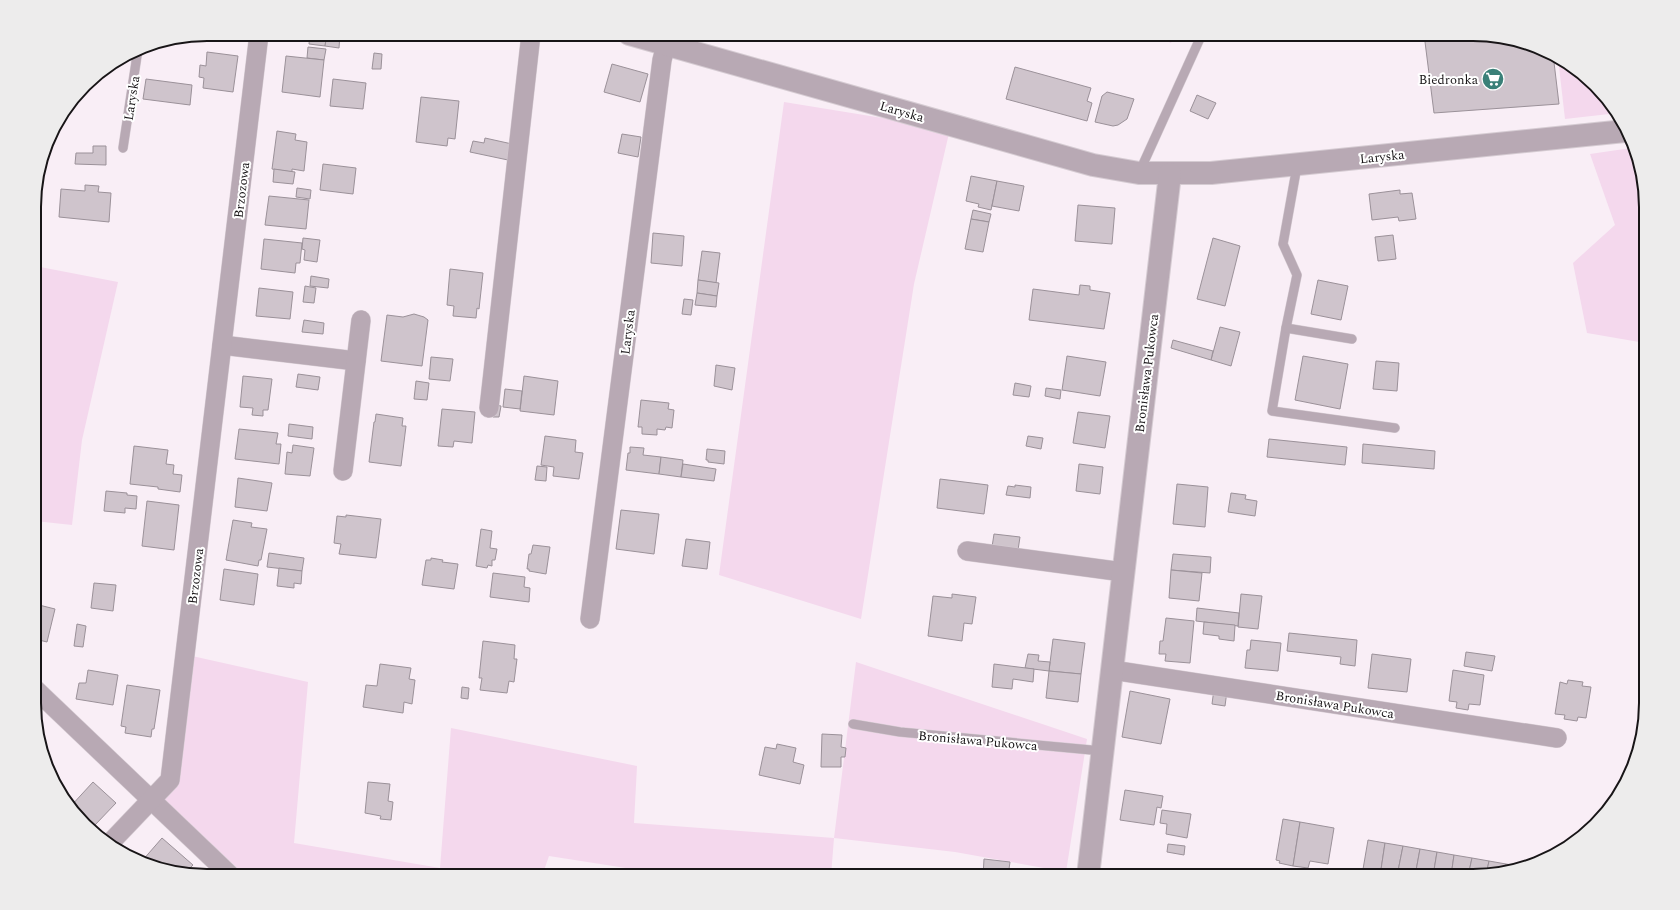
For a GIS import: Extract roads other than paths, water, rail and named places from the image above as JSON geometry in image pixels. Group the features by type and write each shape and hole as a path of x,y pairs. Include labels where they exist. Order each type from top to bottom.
{"street":[{"name":"Brzozowa","path":"113,840 170,780 258,41"},
{"path":"489,408 530,41"},
{"name":"Laryska","path":"653,41 1093,165 1139,173 1212,173 1297,166 1621,131"},
{"name":"Laryska","path":"590,619 662,60 666,45"},
{"name":"Bronisława Pukowca","path":"1089,869 1170,174"},
{"path":"343,471 361,320"},
{"path":"222,345 356,361"},
{"path":"967,551 1123,572"},
{"name":"Bronisława Pukowca","path":"1112,670 1557,738"},
{"path":"41,695 224,869"}],"lane":[{"path":"1139,173 1199,41"},
{"name":"Laryska","path":"123,148 137,56"},
{"path":"1297,166 1283,244 1297,275 1286,328 1272,411 1395,428"},
{"path":"1286,328 1352,339"},
{"name":"Bronisława Pukowca","path":"853,724 900,732 1102,751"}],"place":[{"name":"Biedronka","path":"1493,79"}]}
